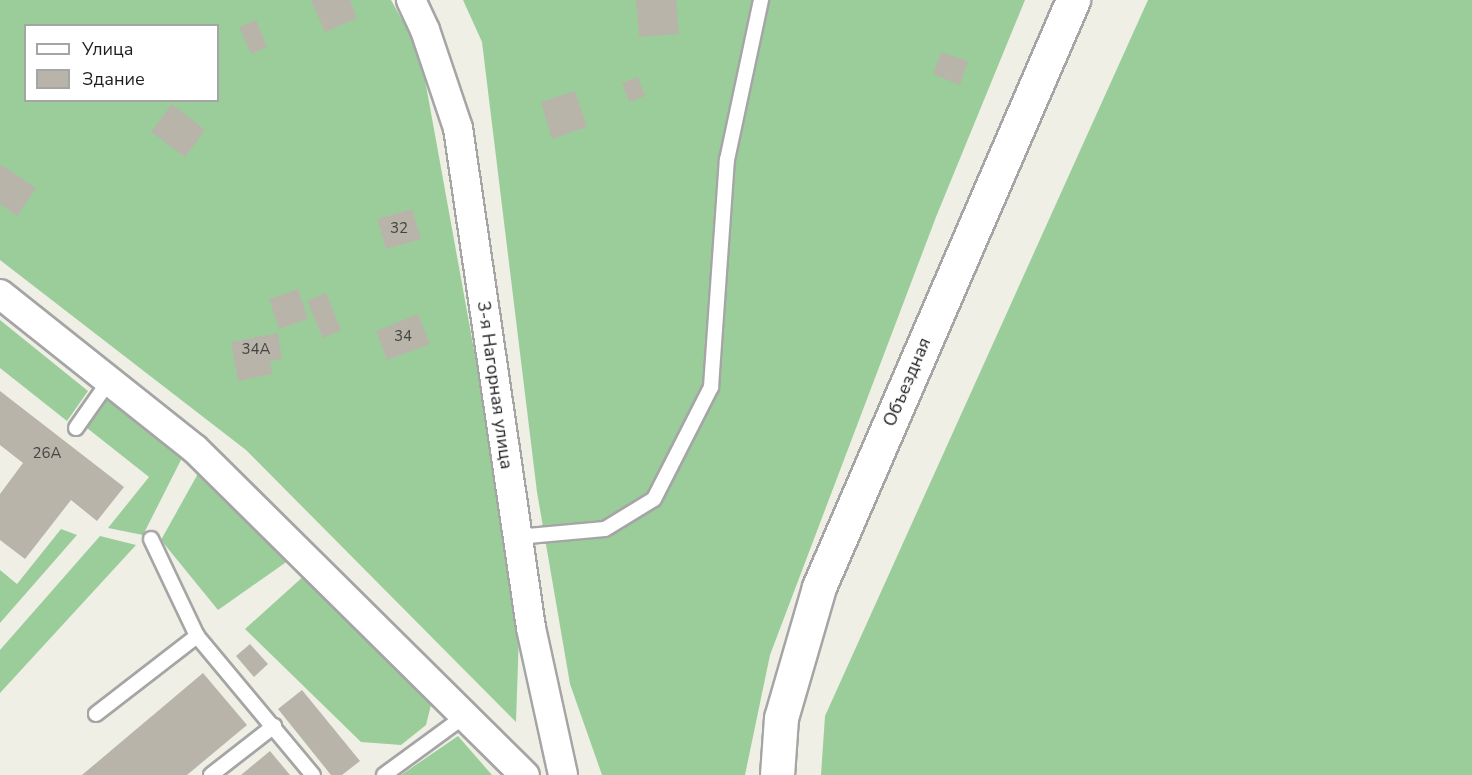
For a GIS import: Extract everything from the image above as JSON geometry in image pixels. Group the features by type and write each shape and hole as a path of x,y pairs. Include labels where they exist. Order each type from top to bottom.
{"street":[{"name":"3-я Нагорная улица","path":"411,0 425,30 458,128 531,628 563,775"},
{"name":"Объездная","path":"777,775 781,718 819,587 1073,0"},
{"path":"0,294 195,449 525,775"}],"lane":[{"path":"517,537 604,529 654,499 711,387 728,160 762,0"},
{"path":"76,428 109,381"},
{"path":"151,538 198,636 312,775"},
{"path":"96,714 198,636"},
{"path":"384,775 466,715"},
{"path":"211,775 274,726"}],"green space":[{"path":"0,0 391,0 420,52 520,604 516,722 246,450 0,260"},
{"path":"463,0 1025,0 936,217 770,655 745,775 602,775 570,684 537,492 482,42"},
{"path":"1148,0 1472,0 1472,775 821,775 825,716"},
{"path":"0,320 88,391 67,421 0,368"},
{"path":"108,398 183,456 143,535 108,528 149,477 87,428"},
{"path":"200,470 292,558 218,610 161,540"},
{"path":"61,529 77,535 0,623 0,570 17,584"},
{"path":"100,536 136,545 0,693 0,650"},
{"path":"306,574 432,701 426,725 401,745 361,742 245,629"},
{"path":"458,736 492,775 401,775"}],"building":[{"path":"311,0 350,0 357,18 325,32"},
{"path":"636,0 676,0 679,34 639,37"},
{"path":"256,20 267,47 251,54 239,27"},
{"path":"941,52 968,61 960,85 933,74"},
{"path":"638,77 645,96 629,102 622,83"},
{"path":"575,91 587,127 552,139 541,102"},
{"path":"172,104 205,130 185,157 151,132"},
{"path":"0,164 36,188 17,216 0,204"},
{"path":"412,209 421,239 386,249 377,219"},
{"path":"298,289 308,319 279,329 269,299"},
{"path":"326,293 341,330 323,338 307,301"},
{"path":"418,314 430,344 387,360 376,331"},
{"path":"278,333 282,359 270,361 272,374 238,381 231,342"},
{"path":"0,391 124,487 97,521 71,500 25,559 0,540 0,494 23,463 0,445"},
{"path":"250,644 268,664 254,677 236,656"},
{"path":"203,673 247,725 187,775 82,775"},
{"path":"302,690 360,761 342,775 331,775 278,709"},
{"path":"270,751 290,775 241,775"}]}
